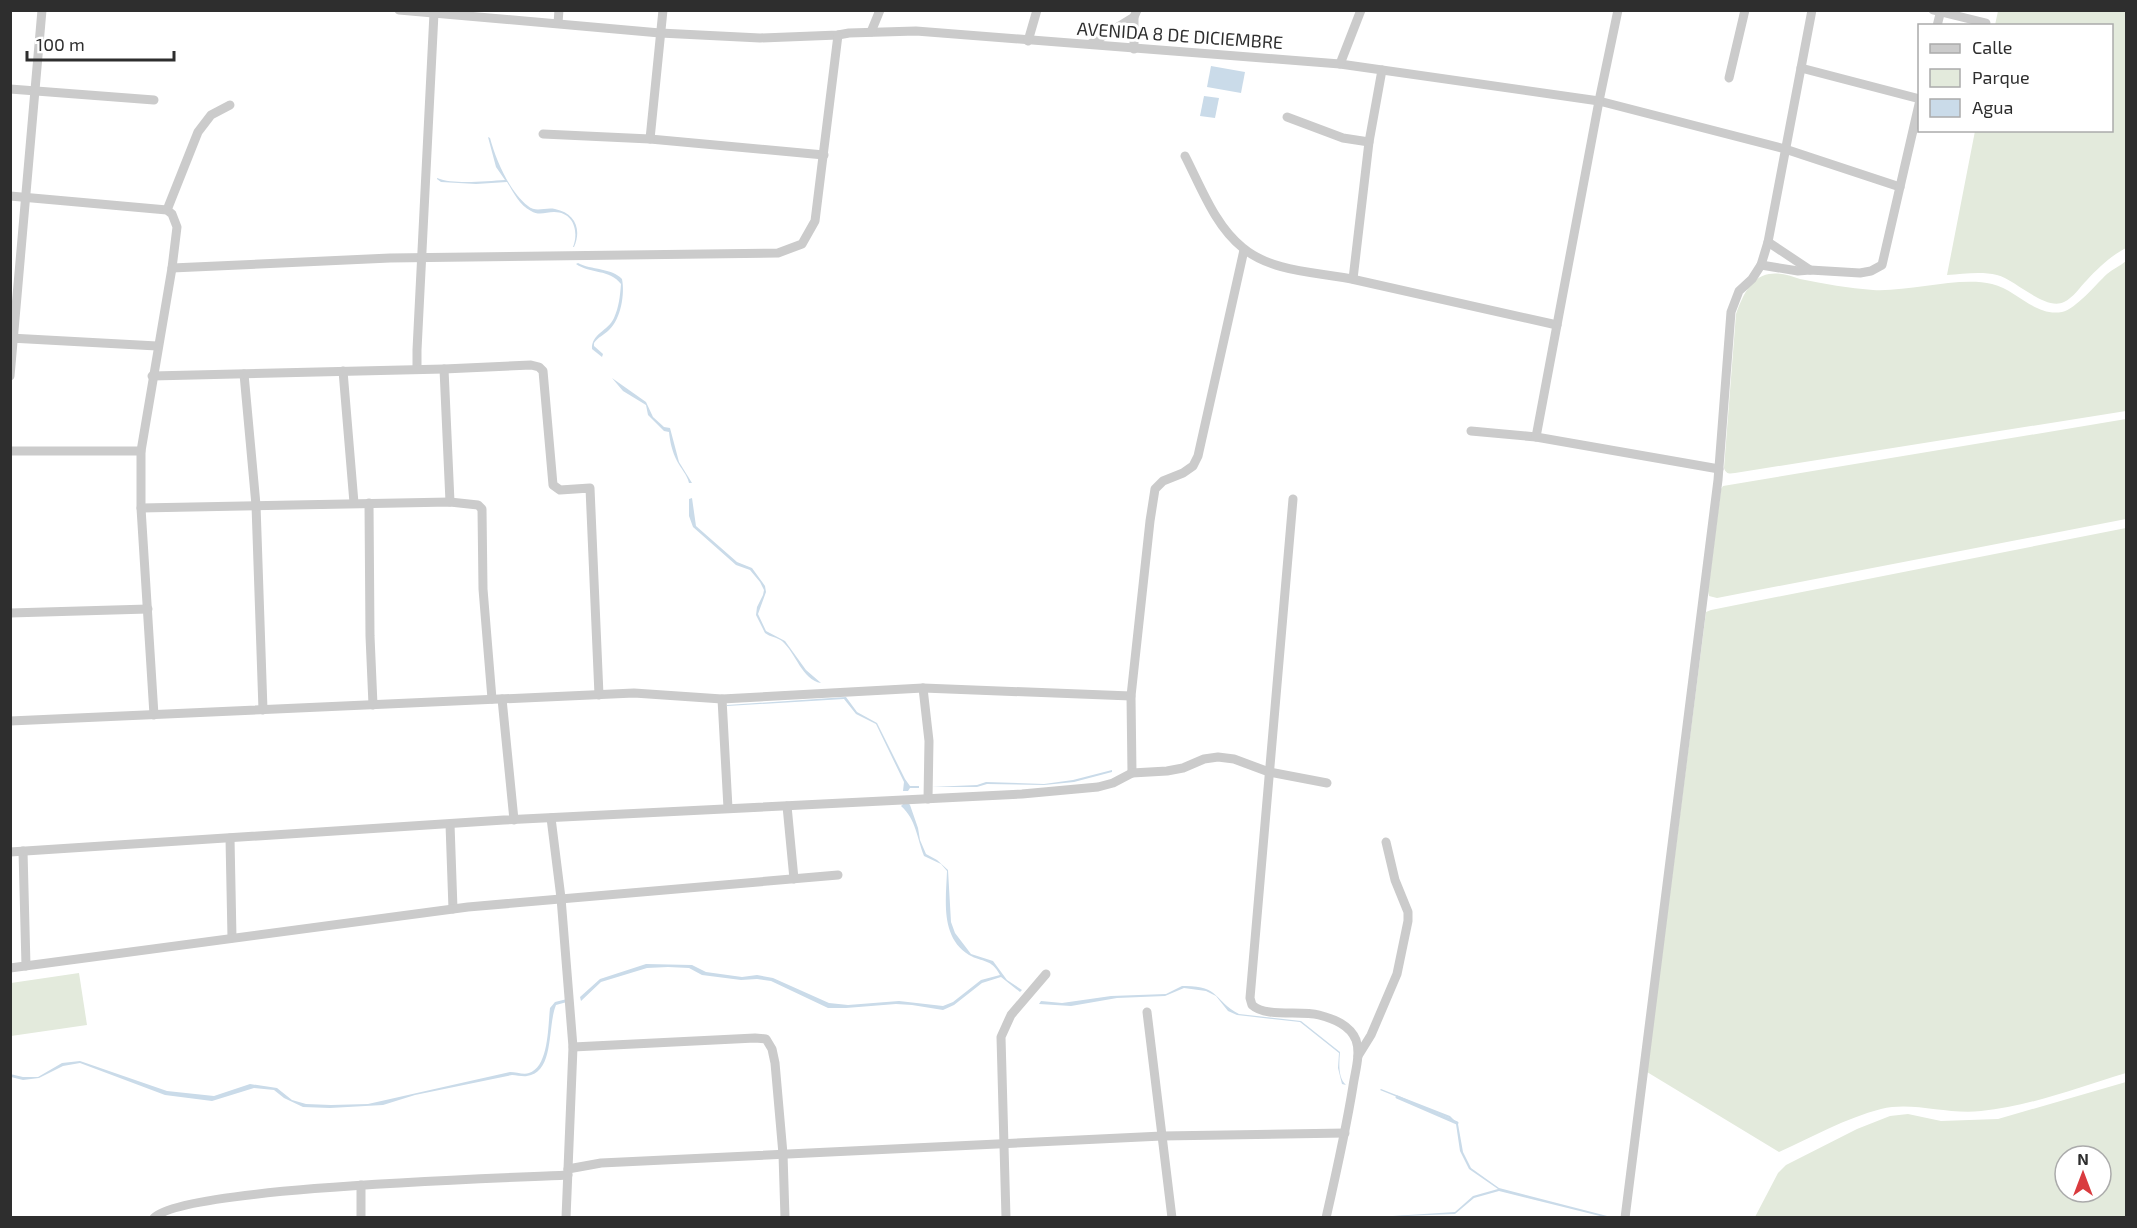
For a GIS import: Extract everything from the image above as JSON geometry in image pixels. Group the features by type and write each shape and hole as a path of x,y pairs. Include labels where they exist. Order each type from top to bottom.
{"street":[{"path":"10,376 42,10"},
{"name":"AVENIDA 8 DE DICIEMBRE","path":"399,10 457,13 660,33 760,38 916,31 1341,64 1599,101 1785,149 1900,187"},
{"path":"558,23 559,10"},
{"path":"650,140 663,10"},
{"path":"871,32 880,10"},
{"path":"1028,41 1037,10"},
{"path":"1341,64 1361,10"},
{"path":"1536,437 1618,10"},
{"path":"1729,78 1745,10"},
{"path":"1625,1218 1719,469 1731,312 1739,291 1752,279 1761,265 1768,243 1812,10"},
{"path":"1938,11 1986,23"},
{"path":"417,369 434,13"},
{"path":"1089,45 1135,14"},
{"path":"1134,49 1135,14"},
{"path":"172,268 310,260 778,253 802,244 815,221 838,35"},
{"path":"1801,68 1918,98"},
{"path":"1353,279 1369,142 1382,70"},
{"path":"10,89 154,100"},
{"path":"167,210 198,132 211,115 230,105"},
{"path":"1761,265 1792,271 1860,273 1871,271 1882,265 1918,108"},
{"path":"1287,117 1343,138 1369,142"},
{"path":"543,134 650,140 824,155"},
{"path":"1185,156 1219,221 1245,250 1283,266 1353,279 1557,325"},
{"path":"10,196 167,210 172,214 177,226 141,451 141,508 154,715"},
{"path":"1768,243 1810,270"},
{"path":"1132,773 1131,696 1148,533 1155,489 1163,481 1183,474 1193,466 1198,456 1245,250"},
{"path":"13,338 158,346"},
{"path":"152,376 531,365 539,367 543,371 553,485 560,490 590,488 599,694"},
{"path":"444,369 450,502"},
{"path":"343,371 354,504"},
{"path":"244,374 256,506 263,710"},
{"path":"1471,431 1536,437 1719,469"},
{"path":"10,451 141,451"},
{"path":"1293,499 1250,1002 1256,1009 1263,1011 1316,1014 1343,1025 1352,1032 1357,1042 1358,1056 1345,1133 1326,1218"},
{"path":"141,508 450,502 473,504 482,509 483,589 492,699"},
{"path":"369,503 370,636 374,705"},
{"path":"10,613 148,609"},
{"path":"10,721 634,693 722,699 923,688 1131,696"},
{"path":"923,688 929,741 928,799"},
{"path":"502,699 513,820"},
{"path":"722,699 729,808"},
{"path":"10,852 513,820 1022,794 1089,788 1113,783 1132,773 1167,771 1218,757 1234,759 1269,772 1327,783"},
{"path":"787,806 794,879"},
{"path":"551,818 561,898 573,1047 566,1218"},
{"path":"450,824 453,909"},
{"path":"230,838 232,938"},
{"path":"1358,1056 1371,1035 1397,974 1408,921 1408,912 1395,880 1386,842"},
{"path":"22,851 26,966"},
{"path":"10,968 453,909 838,875"},
{"path":"1006,1218 1001,1037 1011,1015 1046,974"},
{"path":"1148,1012 1172,1218"},
{"path":"573,1047 755,1038 766,1040 772,1049 775,1063 783,1154 785,1218"},
{"path":"154,1218 159,1212 180,1206 241,1196 362,1185 568,1172 601,1163 1162,1136 1345,1133"},
{"path":"361,1218 362,1185"}],"green space":[{"path":"1998,11 2126,11 2126,248 2100,266 2070,298 2056,304 2039,299 1997,275 1978,273 1947,275 1975,132 2113,132 2113,24 1995,24"},
{"path":"2126,261 2126,411 1733,473 1725,470 1736,314 1748,289 1762,276 1781,274 1827,284 1873,290 1979,282 2001,287 2043,311 2062,312 2086,296 2107,274"},
{"path":"2126,419 2126,519 1717,598 1709,596 1723,486"},
{"path":"2126,528 2126,1073 2000,1109 1968,1112 1905,1106 1881,1109 1842,1123 1779,1152 1647,1072 1706,612"},
{"path":"79,973 87,1025 11,1036 11,983"},
{"path":"2126,1082 2126,1217 1755,1217 1778,1173 1786,1165 1857,1129 1890,1116 1908,1114 1941,1121 1998,1119"}],"water":[{"path":"1211,66 1245,72 1241,93 1207,87"},
{"path":"1204,96 1219,98 1215,118 1200,116"},
{"path":"488,137 504,175 521,200 531,208 555,209 572,218 577,228 574,247 575,229 566,215 554,212 540,214 531,211 520,202 507,182 476,184 441,182 437,179 461,182 505,180 496,167"},
{"path":"576,264 613,273 622,279 623,292 617,320 594,343 594,346 603,354 602,357 592,349 592,344 614,318 621,284 611,276 587,269"},
{"path":"612,378 646,402 653,417 664,427 670,428 679,462 692,483 689,483 675,457 669,432 664,431 648,415 646,405 623,391"},
{"path":"692,498 696,526 737,562 752,568 765,586 766,592 758,614 766,631 785,641 806,670 821,683 814,681 804,672 782,641 765,633 756,615 764,590 760,582 750,570 736,565 693,527 689,516 689,499"},
{"path":"846,697 857,712 877,723 905,779 910,786 919,786 919,788 903,791 904,782 876,724 856,714 844,699 727,706 727,705"},
{"path":"1112,770 1112,772 1074,782 1044,785 987,784 977,787 931,787 977,785 986,782 1044,784 1073,780"},
{"path":"910,805 926,854 937,860 948,870 951,922 955,933 971,954 993,961 1007,980 1022,990 1020,992 1001,977 982,983 954,1005 943,1010 896,1004 828,1008 771,981 702,975 689,968 668,967 647,968 601,982 581,1001 580,997 600,979 646,964 692,965 706,972 773,978 829,1003 848,1005 899,1001 943,1006 953,1002 981,980 1000,975 990,963 969,955 953,938 946,906 947,871 941,864 924,856 913,823 901,806"},
{"path":"1182,986 1194,986 1210,991 1239,1014 1301,1021 1340,1052 1340,1075 1346,1085 1342,1084 1338,1068 1339,1053 1300,1022 1237,1015 1228,1011 1216,996 1206,991 1184,988 1165,996 1117,998 1071,1006 1039,1004 1041,1001 1062,1003 1111,996 1166,994"},
{"path":"567,999 567,1002 556,1005 546,1058 536,1073 525,1076 512,1075 415,1095 383,1105 303,1107 284,1098 274,1090 254,1088 212,1101 165,1095 80,1063 63,1066 39,1078 23,1080 11,1077 10,1074 38,1077 62,1063 80,1061 167,1091 214,1096 250,1084 277,1088 292,1100 306,1104 368,1104 510,1072 529,1073 536,1069 544,1054 550,1008 555,1002"},
{"path":"1381,1089 1450,1116 1458,1124 1463,1152 1471,1168 1499,1188 1611,1217 1499,1191 1474,1198 1455,1214 1377,1217 1455,1212 1473,1196 1498,1189 1469,1169 1460,1151 1456,1124 1449,1118"}],"waterway":[{"path":"1397,1097 1457,1123"}]}
